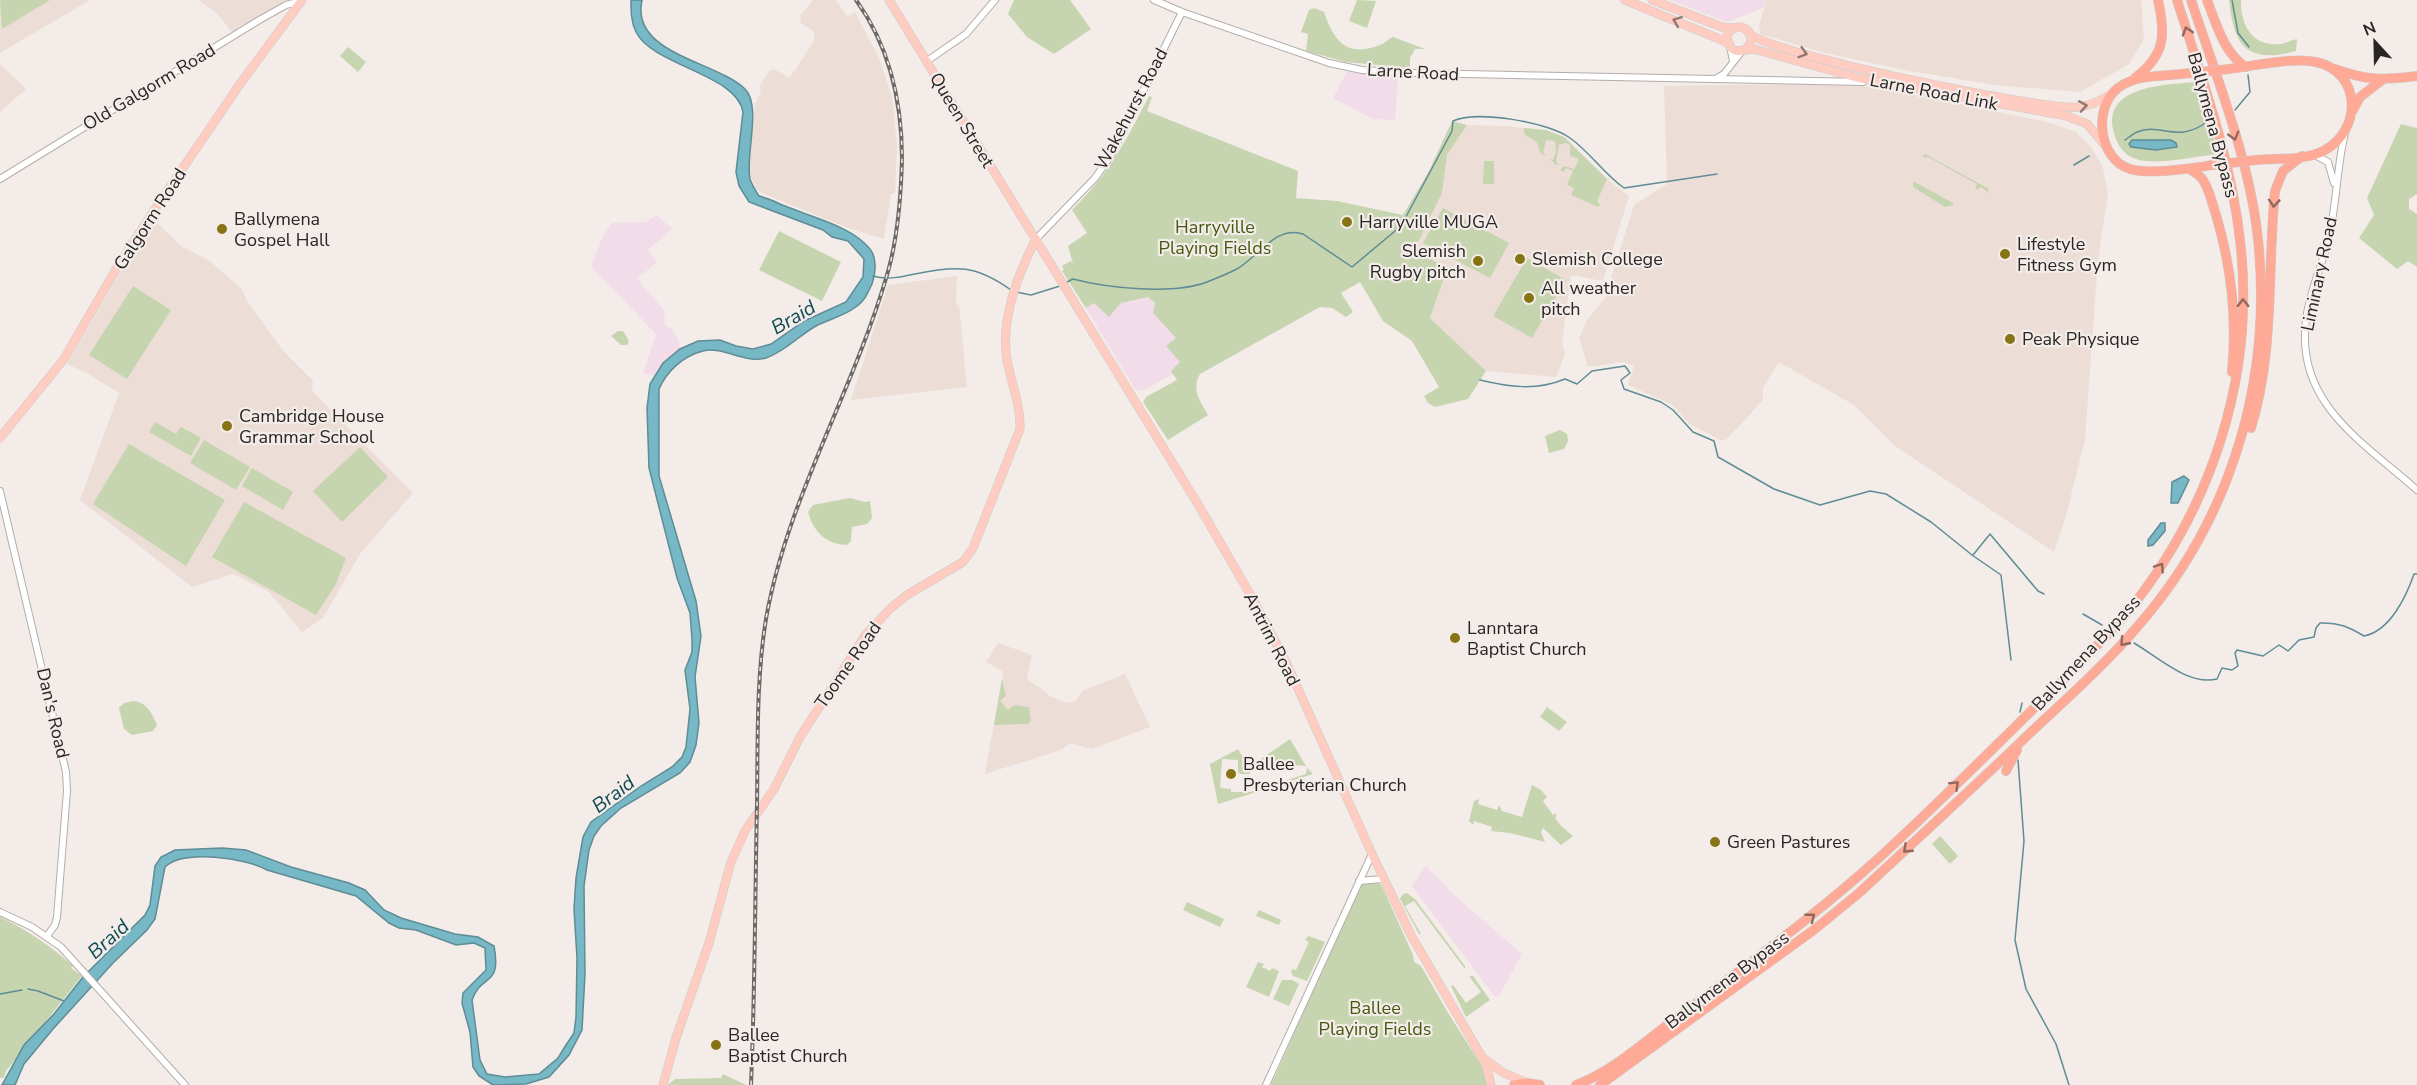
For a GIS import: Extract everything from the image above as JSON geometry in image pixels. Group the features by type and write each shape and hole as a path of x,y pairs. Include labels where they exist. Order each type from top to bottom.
{"highway":[{"path":"2158,0 2163,26 2160,46 2148,68 2112,94 2102,111 2101,121 2111,154 2124,166 2135,170 2189,169 2315,155 2332,146 2345,133 2360,97 2382,80"},
{"name":"Ballymena Bypass","path":"1576,1085 1599,1074 1623,1058 1822,908 1895,843 2083,660 2124,616 2176,544 2206,482 2231,407 2242,334 2243,273 2241,242 2229,172 2177,0"},
{"name":"Ballymena Bypass","path":"1600,1085 1815,929 1859,893 2111,656 2139,625 2182,569 2207,527 2230,473 2249,412 2260,339 2262,291 2259,246 2251,196 2233,131 2191,0"},
{"path":"2207,0 2226,46 2237,62 2246,67"},
{"path":"2133,80 2298,61 2317,62 2352,75 2382,80 2417,76"},
{"path":"2330,68 2343,80 2350,92 2352,113"},
{"path":"2207,527 2240,459 2260,395 2269,331 2275,191 2283,171 2302,156"},
{"path":"2189,169 2203,179 2212,201 2230,280 2233,330 2233,366 2228,407 2206,482"},
{"path":"1979,762 1992,758 2000,762 2006,771 2027,736"},
{"path":"1649,1048 1661,1046 1670,1040"},
{"path":"1514,1085 1527,1083 1540,1085"}],"main road":[{"name":"Queen Street","path":"889,0 1036,239"},
{"path":"1624,0 1729,44 1736,51 1743,50 1750,40 1749,33 1744,27 1722,27 1652,0"},
{"name":"Galgorm Road","path":"0,438 64,359 119,264 153,212 240,84 302,1"},
{"path":"1729,44 1730,33 1734,28"},
{"name":"Larne Road Link","path":"1749,33 1752,37 1767,42 1880,74 2013,98 2076,108 2091,105 2112,94"},
{"name":"Larne Road Link","path":"1743,50 1754,49 1879,82 2067,116 2086,124 2111,154"},
{"path":"1028,228 1044,228"},
{"name":"Antrim Road","path":"1036,239 1199,506 1254,601 1303,698 1383,879 1412,937 1480,1054 1490,1076 1491,1085"},
{"name":"Toome Road","path":"663,1085 676,1038 709,943 735,851 745,831 774,789 800,737 866,634 907,594 963,562 973,548 1020,429 1005,341 1016,292 1036,239"},
{"name":"Antrim Road","path":"1480,1054 1492,1066 1527,1083"}],"street":[{"name":"Larne Road","path":"1154,0 1312,58 1362,70 1432,74 1879,82"},
{"name":"Old Galgorm Road","path":"0,179 261,19 286,5 302,1"},
{"path":"927,61 966,34 993,3"},
{"name":"Wakehurst Road","path":"1036,239 1044,228 1095,178 1112,154 1182,12"},
{"path":"1729,44 1732,63 1729,80"},
{"path":"1715,79 1724,74 1743,50"},
{"name":"Liminary Road","path":"2345,133 2328,243 2306,318 2305,334 2309,367 2321,398 2342,425 2417,490"},
{"name":"Liminary Road","path":"2315,155 2328,162 2331,167 2335,193"},
{"name":"Dan's Road","path":"0,491 66,772 67,791 57,917 55,925 47,936"},
{"path":"1266,1085 1372,854"},
{"path":"1359,882 1383,879"},
{"path":"0,912 47,936 71,956 185,1085"}],"shaded area":[{"path":"0,0 90,0 0,53"},
{"path":"198,0 292,0 231,34 217,13"},
{"path":"813,0 836,0 847,17 855,12 879,58 892,97 897,146 895,193 891,194 884,239 848,228 764,194 756,189 751,177 752,131 755,104 761,92 759,87 769,71 774,69 789,78 814,40 814,32 800,22 800,16"},
{"path":"1669,0 1767,0 1763,8 1728,22"},
{"path":"1767,0 2141,0 2144,39 2129,64 2080,92 1995,85 1904,70 1825,53 1760,34 1759,25"},
{"path":"0,64 26,89 0,112"},
{"path":"1347,72 1398,77 1395,120 1373,119 1333,98"},
{"path":"1806,84 1861,86 1906,93 2048,122 2076,132 2092,148 2103,168 2108,194 2098,260 2085,439 2066,516 2054,552 1895,446 1854,405 1779,362 1763,387 1763,400 1727,439 1722,441 1688,423 1673,405 1628,385 1634,366 1623,362 1588,367 1579,338 1587,320 1605,298 1634,205 1667,184 1664,86"},
{"name":"Slemish College","path":"1467,125 1546,130 1564,137 1613,184 1629,196 1603,281 1571,275 1562,341 1565,355 1556,377 1486,371 1430,318 1447,269 1415,250 1442,193 1447,155"},
{"path":"657,215 672,229 648,250 657,262 637,279 664,310 665,325 678,339 680,349 663,363 654,376 643,373 656,334 591,266 603,236 612,223 646,222"},
{"name":"Cambridge House Grammar School","path":"156,222 181,246 210,261 242,289 247,301 284,352 313,381 312,391 413,493 360,554 323,618 302,632 269,592 233,574 192,587 80,500 119,393 87,373 67,364 145,230"},
{"path":"957,276 956,305 959,305 967,387 851,400 888,285"},
{"path":"1149,297 1197,361 1142,391 1135,389 1086,308 1094,303 1121,303"},
{"path":"998,643 1032,655 1027,679 1050,696 1066,703 1075,701 1084,690 1125,674 1150,727 1092,749 1070,743 1061,750 985,774 1003,674 1002,671 986,662"},
{"path":"1426,866 1456,897 1522,954 1500,994 1495,997 1412,886"}],"green space":[{"path":"0,0 50,0 2,29"},
{"path":"1014,0 1070,0 1091,29 1054,54 1027,37 1008,14"},
{"path":"1357,0 1376,1 1367,28 1349,21"},
{"path":"2229,0 2241,0 2245,25 2255,38 2270,44 2281,44 2297,39 2296,51 2266,55 2246,48 2239,40 2235,30"},
{"path":"1314,8 1324,12 1337,39 1350,48 1368,49 1393,37 1425,49 1415,49 1410,58 1410,68 1346,62 1306,51 1308,34 1301,32 1309,10"},
{"path":"348,47 366,62 358,72 340,56"},
{"path":"2195,82 2219,154 2177,160 2145,161 2132,158 2125,153 2116,140 2112,119 2116,107 2124,98 2151,87"},
{"name":"Harryville Playing Fields","path":"1149,96 1152,97 1147,111 1298,171 1296,198 1337,201 1403,215 1429,171 1452,121 1467,125 1447,155 1442,193 1415,249 1447,269 1430,318 1486,371 1468,399 1435,407 1428,403 1424,396 1439,387 1412,341 1383,321 1360,282 1341,293 1353,312 1346,317 1332,308 1320,307 1200,374 1196,390 1208,415 1168,440 1143,402 1146,397 1177,380 1171,371 1180,362 1166,346 1176,338 1153,313 1155,303 1148,297 1121,303 1109,317 1094,303 1086,308 1062,271 1064,269 1062,266 1071,261 1073,264 1068,246 1087,233 1072,210 1107,170"},
{"path":"2401,124 2417,128 2417,194 2409,199 2409,209 2417,214 2417,267 2408,261 2397,269 2359,238 2374,215 2367,198"},
{"path":"1524,128 1546,130 1564,137 1607,179 1597,201 1600,205 1598,207 1571,195 1574,188 1567,185 1573,171 1566,168 1564,172 1560,170 1564,166 1574,169 1579,159 1570,156 1570,145 1566,143 1559,145 1556,162 1559,164 1556,165 1550,159 1553,160 1556,152 1555,141 1546,140 1543,153 1546,156 1544,156 1537,142 1524,134"},
{"path":"1925,154 1989,189 1986,196 1987,191 1980,187 1978,190 1975,188 1977,184 1930,158 1922,157"},
{"path":"1484,161 1494,161 1494,184 1483,184"},
{"path":"1913,181 1953,205 1945,207 1913,187"},
{"name":"Slemish Rugby pitch","path":"1443,208 1509,243 1490,278 1423,243"},
{"path":"779,231 841,262 822,301 759,270"},
{"name":"All weather pitch","path":"1527,258 1566,280 1532,338 1493,316"},
{"path":"133,286 171,310 127,379 89,355"},
{"path":"618,331 623,331 629,341 627,345 621,345 611,336"},
{"path":"155,422 176,434 181,427 201,438 191,456 149,432"},
{"path":"1560,430 1567,434 1568,441 1564,449 1549,453 1545,436"},
{"path":"204,440 250,467 236,490 190,463"},
{"path":"129,444 225,500 186,566 93,504"},
{"path":"360,447 388,477 342,522 313,491"},
{"path":"252,468 293,492 283,510 242,486"},
{"path":"850,498 870,501 872,518 867,524 852,527 851,541 847,545 833,543 817,531 808,512 813,505"},
{"path":"244,502 346,558 336,584 316,615 212,557"},
{"path":"1002,679 1006,696 1000,701 1008,710 1014,705 1029,707 1031,721 1028,724 994,725"},
{"path":"133,701 142,703 151,712 157,725 153,731 132,735 124,729 119,708 124,703"},
{"path":"1547,707 1567,722 1559,731 1540,717"},
{"path":"1290,739 1306,766 1267,763 1250,774 1240,774 1238,760 1222,759 1220,788 1231,789 1231,792 1250,792 1306,774 1307,768 1313,774 1218,804 1210,764 1238,749 1249,767"},
{"path":"1532,785 1547,797 1543,801 1553,815 1557,813 1555,818 1573,836 1561,845 1543,828 1541,832 1545,842 1510,833 1491,831 1492,827 1474,821 1473,825 1469,821 1474,801 1479,799 1478,804 1497,810 1499,805 1502,811 1522,817"},
{"path":"1940,836 1958,856 1950,864 1932,844"},
{"name":"Ballee Playing Fields","path":"1376,881 1382,886 1414,962 1421,966 1486,1072 1488,1085 1271,1085 1360,886 1365,882"},
{"path":"1407,893 1415,899 1465,969 1414,901 1405,906 1421,934 1419,934 1400,899 1403,894"},
{"path":"1187,902 1224,919 1220,927 1183,910"},
{"path":"1259,910 1281,920 1279,925 1256,916"},
{"path":"0,917 47,945 82,976 6,1071 4,1078 0,1078"},
{"path":"1308,936 1325,942 1307,981 1293,976 1291,972 1292,969 1296,970 1309,942 1305,940"},
{"path":"1258,962 1264,964 1262,967 1270,971 1272,968 1279,971 1269,997 1246,987"},
{"path":"1469,976 1473,976 1490,1000 1466,1017 1451,986 1453,985 1466,1003 1481,992"},
{"path":"1282,980 1292,980 1299,984 1289,1006 1273,999"},
{"path":"723,1074 746,1085 668,1085 675,1079 721,1078"}],"water":[{"path":"631,0 642,0 642,18 649,33 662,45 732,79 745,89 750,97 753,119 750,179 759,196 854,235 870,249 875,261 875,270 872,284 860,304 816,326 780,351 758,359 711,350 696,353 677,365 666,376 659,389 659,476 696,601 701,636 695,677 699,723 696,745 690,762 680,773 621,808 601,826 594,836 589,850 584,886 585,974 582,1030 569,1055 549,1077 526,1084 493,1085 479,1076 473,1067 470,1032 462,1003 463,993 486,970 485,948 474,943 456,945 416,930 399,928 389,923 356,896 245,862 200,857 174,861 165,867 155,919 147,930 113,963 53,1029 24,1064 15,1085 2,1085 24,1045 54,1014 83,977 145,915 150,905 155,866 161,857 175,850 222,848 246,850 365,890 384,910 401,918 455,934 478,937 494,946 496,959 493,974 480,986 472,1000 480,1060 487,1074 505,1077 539,1074 558,1058 574,1033 577,958 574,909 576,878 583,837 591,822 672,767 682,757 686,747 690,709 685,670 692,652 690,613 677,578 649,468 647,408 650,384 663,363 680,349 698,341 720,340 753,349 771,344 804,321 846,302 863,277 864,259 848,241 832,237 823,230 749,202 739,186 736,172 743,112 737,99 726,88 711,79 659,54 645,44 634,28"},
{"path":"2132,140 2171,140 2176,143 2177,147 2156,150 2131,147 2129,144"},
{"path":"2184,476 2189,480 2178,503 2171,503 2172,482"},
{"path":"2161,523 2165,523 2165,531 2153,545 2148,546 2148,540"}],"waterway":[{"path":"2232,0 2238,33 2249,47"},
{"path":"2235,110 2250,92 2248,75"},
{"path":"1067,282 1073,279 1140,289 1193,286 1237,269 1276,238 1293,232 1303,234 1352,267 1401,226 1452,131 1453,121 1464,118 1512,119 1560,132 1584,150 1624,188 1717,174"},
{"path":"2125,140 2137,132 2154,129 2187,131 2208,121"},
{"path":"2074,165 2089,156"},
{"path":"873,276 894,278 943,269 966,269 987,276 1011,290"},
{"path":"1016,292 1031,295 1060,286"},
{"path":"1480,380 1522,387 1544,385 1565,379 1577,384 1592,371 1625,366 1630,373 1621,380 1624,389 1661,402 1673,410 1693,432 1714,441 1718,457 1774,489 1820,505 1870,491 1886,494 1931,522 2001,575 2011,660"},
{"path":"1973,555 1990,534 2038,591 2044,594"},
{"path":"2134,643 2184,674 2206,680 2217,679 2222,668 2232,670 2238,666 2235,653 2237,650 2263,656 2279,645 2288,651 2299,640 2314,637 2320,623 2343,626 2364,636 2373,633 2396,612 2414,574 2417,574"},
{"path":"2083,614 2102,625"},
{"path":"2020,712 2022,703"},
{"path":"2018,760 2024,841 2015,940 2026,989 2056,1044 2069,1085"},
{"path":"28,989 64,1001"},
{"path":"0,994 22,990"}],"railway":[{"path":"751,1085 758,712 766,619 789,531 857,361 887,275 894,247 900,203 902,159 900,116 892,75 878,37 856,0"}],"place":[{"name":"Harryville MUGA","path":"1347,222"},
{"name":"Ballymena Gospel Hall","path":"222,229"},
{"name":"Lifestyle Fitness Gym","path":"2005,254"},
{"name":"Slemish College","path":"1520,259"},
{"name":"Slemish Rugby pitch","path":"1478,261"},
{"name":"All weather pitch","path":"1529,298"},
{"name":"Peak Physique","path":"2010,339"},
{"name":"Cambridge House Grammar School","path":"227,426"},
{"name":"Lanntara Baptist Church","path":"1455,638"},
{"name":"Ballee Presbyterian Church","path":"1231,774"},
{"name":"Green Pastures","path":"1715,842"},
{"name":"Ballee Baptist Church","path":"716,1045"}],"water label":[{"name":"Braid","path":"793,317"},
{"name":"Braid","path":"613,794"},
{"name":"Braid","path":"108,939"}]}
